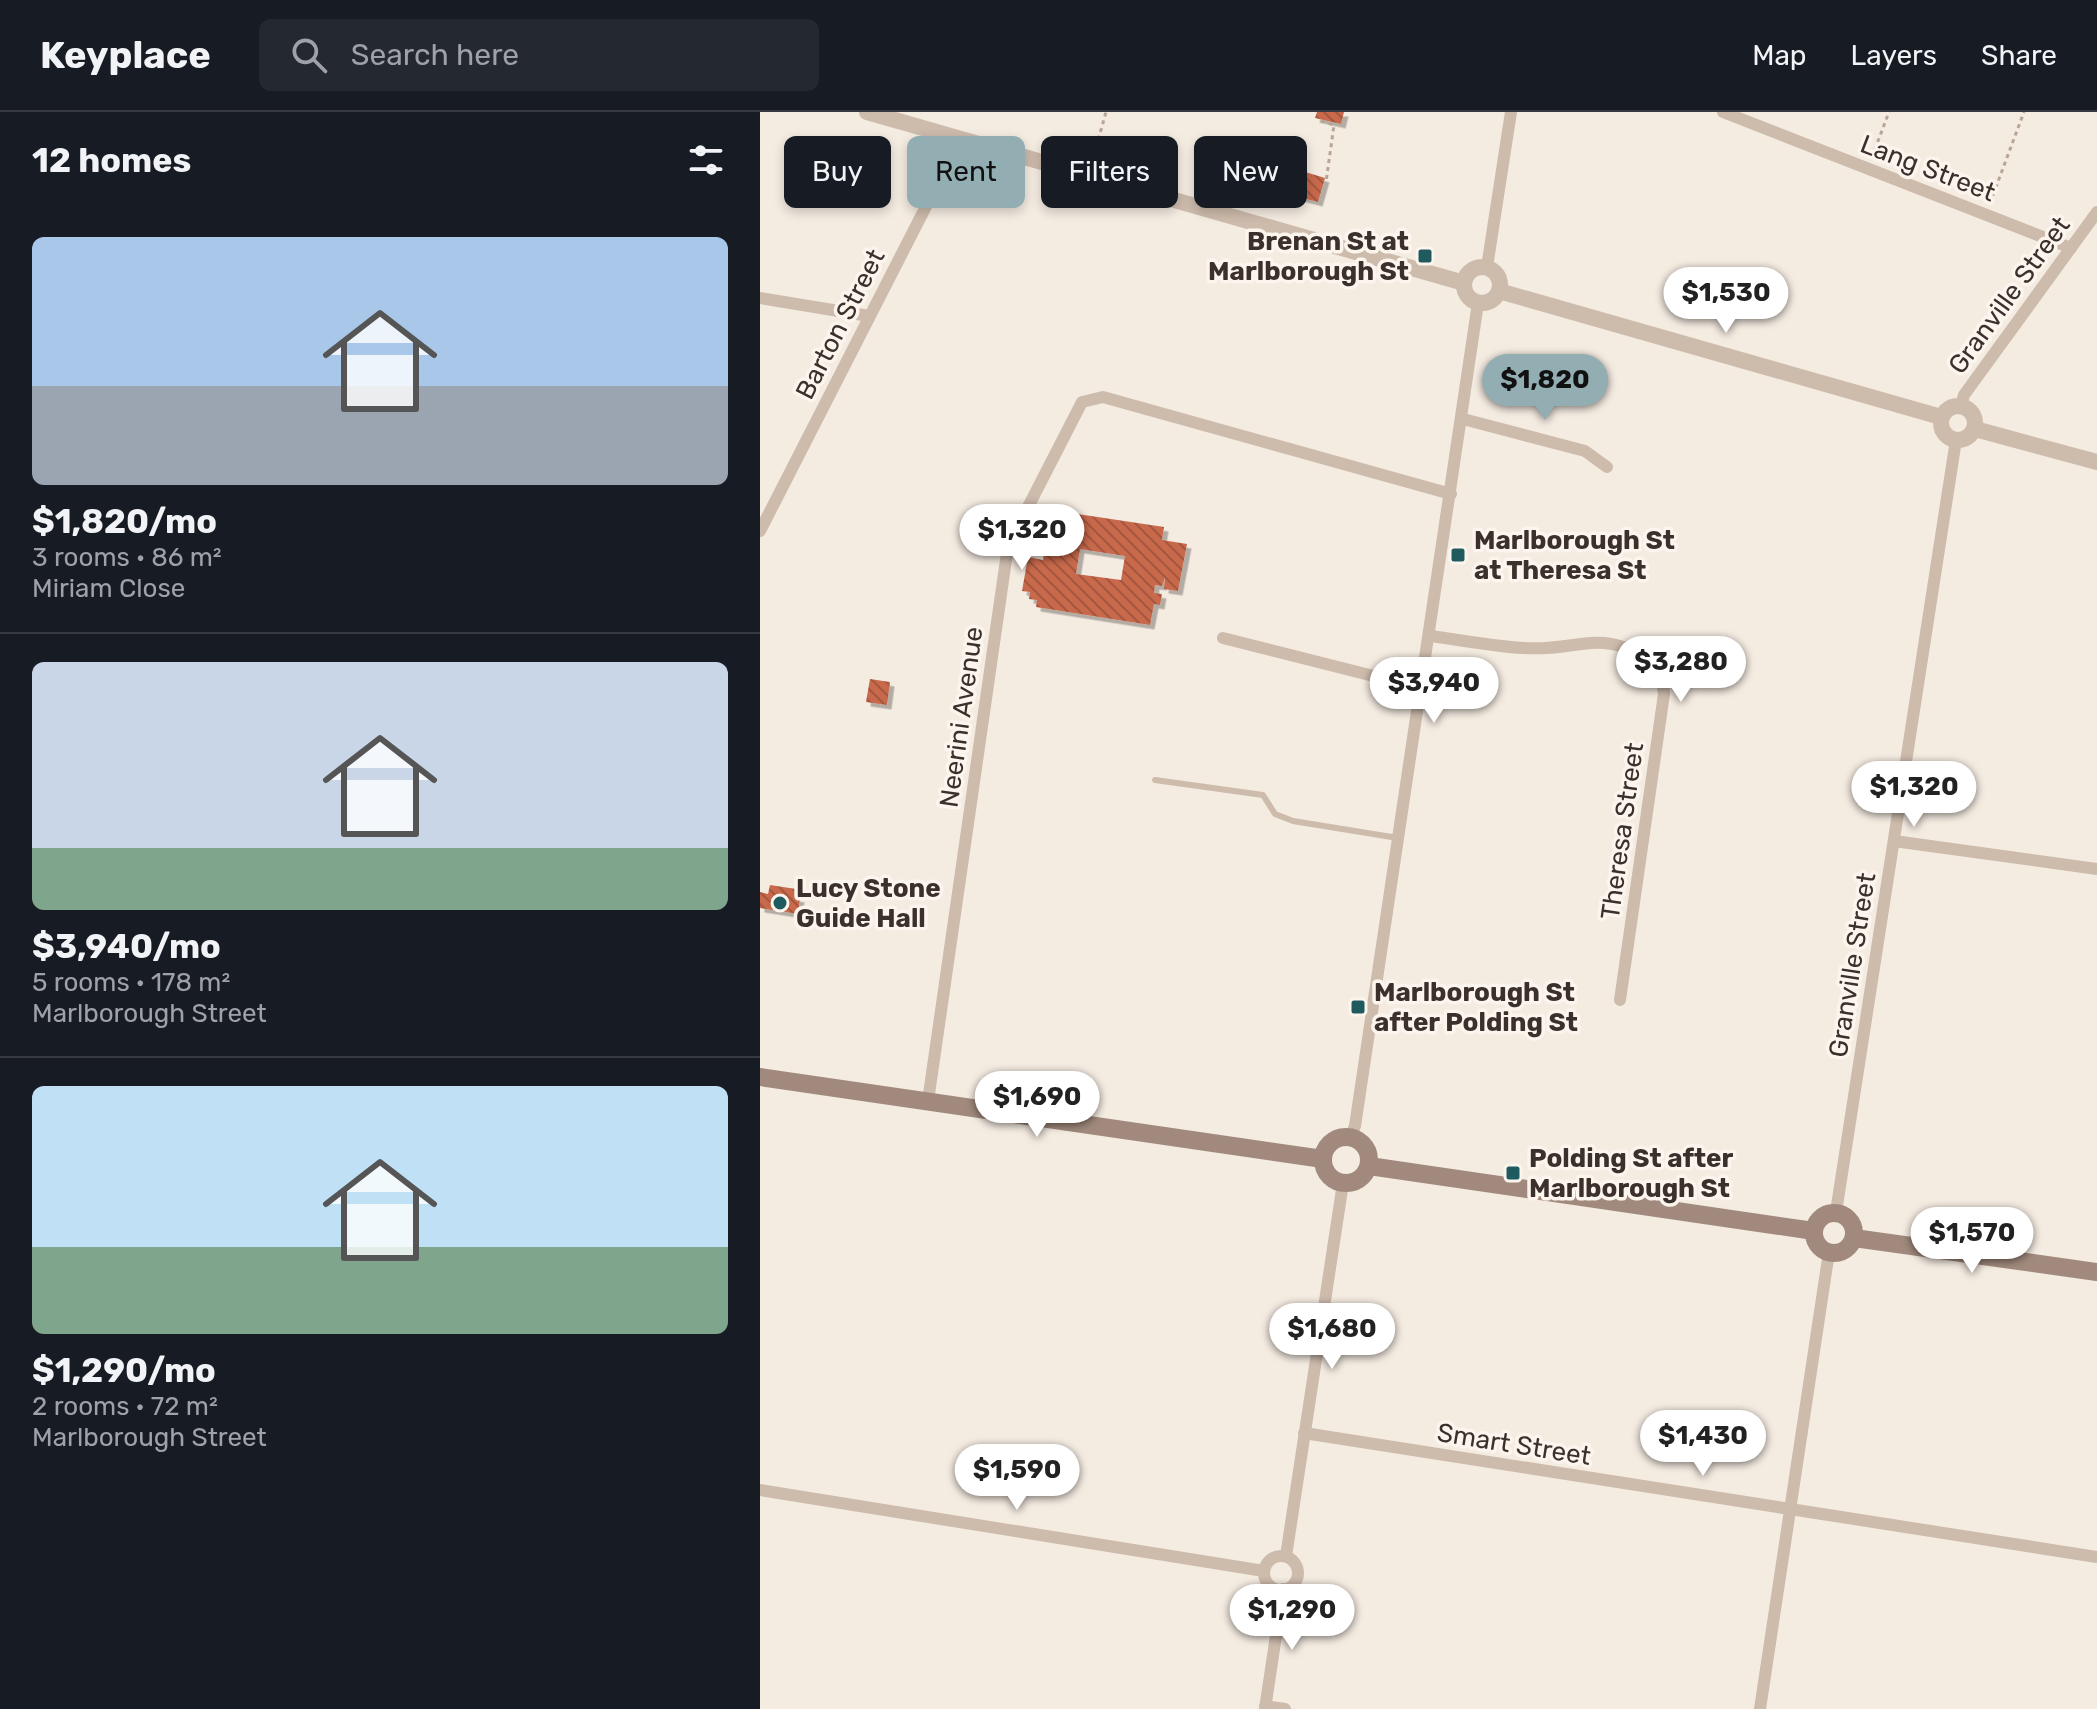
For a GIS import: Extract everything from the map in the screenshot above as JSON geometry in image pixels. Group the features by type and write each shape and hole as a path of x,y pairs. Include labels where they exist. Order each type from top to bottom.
{"main road":[{"path":"760,1077 1323,1159"},
{"path":"1350,1138 1366,1148 1369,1166 1359,1180 1343,1183 1329,1175 1323,1159 1332,1142 1350,1138"},
{"path":"1369,1166 1814,1231"},
{"path":"1836,1212 1851,1221 1854,1238 1844,1250 1829,1252 1817,1244 1814,1231 1821,1217 1836,1212"},
{"path":"1854,1238 2097,1272"}],"street":[{"path":"867,112 954,136"},
{"path":"1487,267 1511,112"},
{"name":"Lang Street","path":"1723,112 2071,248"},
{"path":"1025,156 1464,283"},
{"name":"Barton Street","path":"760,531 925,208"},
{"name":"Granville Street","path":"1961,406 1964,395 2097,212"},
{"path":"1487,267 1498,275 1499,291 1492,300 1478,303 1467,295 1464,283 1473,269 1487,267"},
{"path":"1499,291 1941,417"},
{"path":"760,298 869,316"},
{"path":"1350,1138 1355,1126 1478,303"},
{"name":"Neerini Avenue","path":"928,1101 1008,546 1082,402 1103,397 1451,494"},
{"path":"1961,406 1969,414 1975,429 1969,439 1956,440 1943,429 1941,417 1945,408 1961,406"},
{"path":"1463,419 1585,451 1607,467"},
{"path":"1975,429 2097,462"},
{"name":"Granville Street","path":"1836,1212 1956,440"},
{"name":"Theresa Street","path":"1430,636 1526,648 1588,641 1633,648 1660,667 1664,694 1620,1000"},
{"path":"1223,638 1421,688"},
{"path":"1894,841 2097,869"},
{"path":"1286,1556 1343,1183"},
{"path":"1760,1709 1829,1252"},
{"name":"Smart Street","path":"1304,1433 2097,1557"},
{"path":"760,1490 1264,1571"},
{"path":"1286,1556 1295,1563 1298,1574 1293,1584 1283,1589 1269,1585 1264,1571 1271,1558 1286,1556"},
{"path":"1283,1589 1265,1707 1285,1709"}],"lane":[{"path":"1155,780 1263,795 1275,814 1293,821 1398,838"}],"path":[{"path":"1099,136 1106,112"},
{"path":"1867,168 1889,112"},
{"path":"1986,214 2024,112"},
{"path":"1321,121 1334,125 1326,182"}],"building":[{"path":"1317,112 1344,112 1341,124 1315,118"},
{"path":"1307,173 1325,178 1318,202 1307,199"},
{"path":"1051,510 1164,527 1162,540 1187,544 1178,591 1164,589 1165,577 1162,586 1155,585 1154,593 1162,594 1160,605 1154,604 1150,625 1036,607 1037,600 1029,599 1030,592 1022,591 1028,557 1043,560","holes":["1080,549 1125,556 1121,580 1076,574"]},
{"path":"870,679 890,682 887,705 866,702"},
{"name":"Lucy Stone Guide Hall","path":"770,885 796,889 795,897 800,898 798,914 760,908 760,892 768,894"}],"place":[{"name":"Brenan St at Marlborough St","path":"1425,256"},
{"name":"Marlborough St at Theresa St","path":"1458,555"},
{"name":"Lucy Stone Guide Hall","path":"780,903"},
{"name":"Marlborough St after Polding St","path":"1358,1007"},
{"name":"Polding St after Marlborough St","path":"1513,1173"}]}
